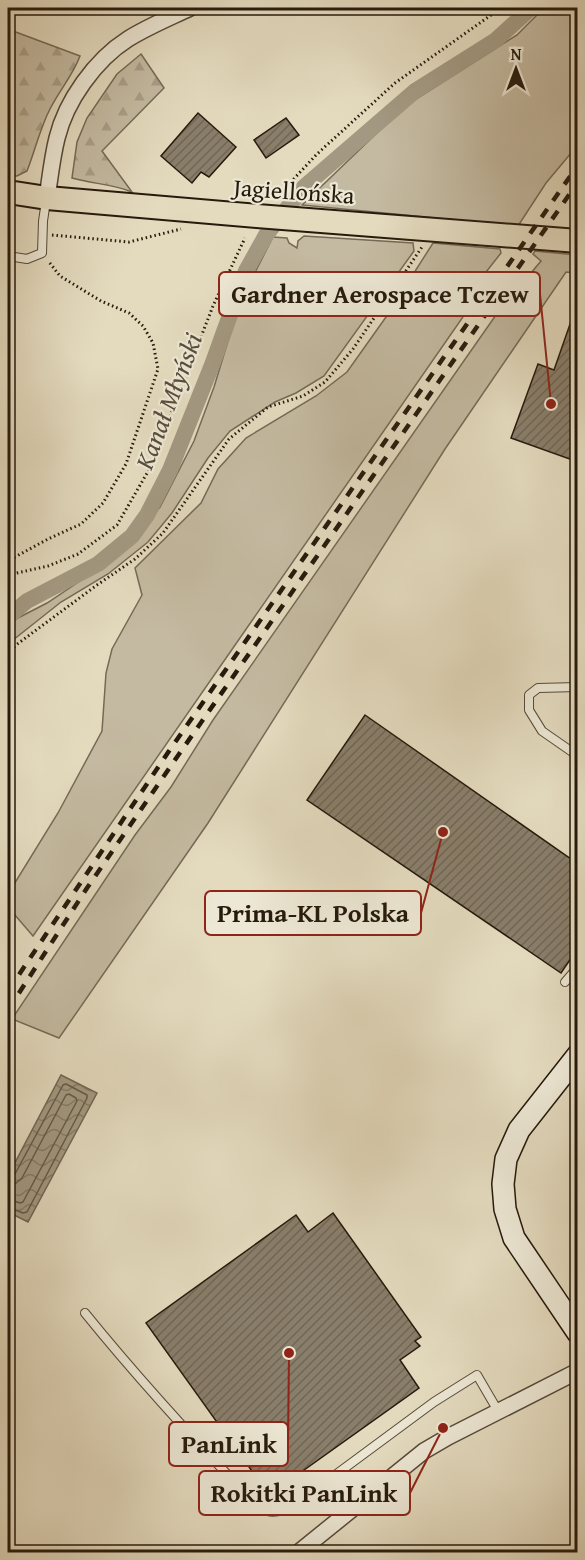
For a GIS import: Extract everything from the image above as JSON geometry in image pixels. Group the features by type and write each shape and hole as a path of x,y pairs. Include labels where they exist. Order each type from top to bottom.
{"main road":[{"name":"Jagiellońska","path":"8,192 46,198 578,241"}],"street":[{"path":"46,198 57,137 69,107 86,80 106,56 128,39 190,8"},
{"path":"578,1055 519,1130 506,1160 503,1184 505,1209 514,1238 578,1333"},
{"path":"299,1552 424,1451 578,1371"}],"lane":[{"path":"8,256 27,259 42,253 46,198"},
{"path":"578,687 538,688 528,695 528,710 542,731 578,756"},
{"path":"565,982 578,967"},
{"path":"85,1313 115,1351 206,1452 259,1508 267,1512 280,1512 296,1504 434,1402 477,1375 498,1411"}],"path":[{"path":"273,200 317,154 395,83 501,8"},
{"path":"42,233 129,242 186,228"},
{"path":"8,654 16,645 80,597 135,559 163,533 230,439 268,407 303,396 325,382 353,349 420,252 428,229"},
{"path":"8,575 48,566 78,554 117,525 150,468 213,306 245,238"},
{"path":"8,564 15,557 81,524 103,503 126,464 158,369 153,343 143,326 129,313 101,301 60,276 42,253"}],"green space":[{"path":"544,8 577,8 577,146 546,183 518,226 302,205 405,106 517,35"},
{"path":"13,31 80,56 46,116 27,171 17,176 8,175 8,47"},
{"path":"141,54 164,88 102,151 132,192 72,178 77,142 87,118 117,74"},
{"path":"304,236 413,243 414,251 324,376 296,393 275,402 230,431 208,458 172,513 148,542 108,574 61,602 8,644 8,626 18,618 47,603 128,547 160,507 194,441 214,387 240,302 273,237 287,238 289,243 297,248 298,241"},
{"path":"433,243 500,249 501,253 486,272 490,278 33,936 8,907 8,894 58,813 102,731 106,673 112,649 142,595 135,568 201,503 218,469 246,438 316,396 347,372 386,317"},
{"path":"535,251 577,255 577,273 566,272 445,449 208,823 59,1038 12,1019 135,835 171,787 213,720 512,292 515,292 541,261 533,254"}],"water":[{"path":"61,1075 97,1093 28,1222 8,1212 8,1176"}],"building":[{"path":"198,113 236,147 209,177 201,172 192,183 161,156"},
{"path":"286,118 299,135 266,158 254,140"},
{"path":"576,307 578,308 578,462 511,438 538,364 554,370"},
{"path":"365,715 578,864 578,948 561,973 307,800"},
{"path":"333,1213 421,1337 415,1341 420,1346 400,1360 419,1388 269,1495 146,1323 296,1215 308,1232"}],"waterway":[{"name":"Kanał Młyński","path":"8,617 27,601 98,564 132,536 147,515 170,470 246,271 266,235 304,187 415,91 496,40 531,8"}],"railway":[{"path":"8,991 169,751 578,165"},
{"path":"8,1010 87,888 177,757 578,182"}],"place":[{"name":"Gardner Aerospace Tczew","path":"551,404"},
{"name":"Prima-KL Polska","path":"443,832"},
{"name":"PanLink","path":"289,1353"},
{"name":"Rokitki PanLink","path":"443,1428"}]}
